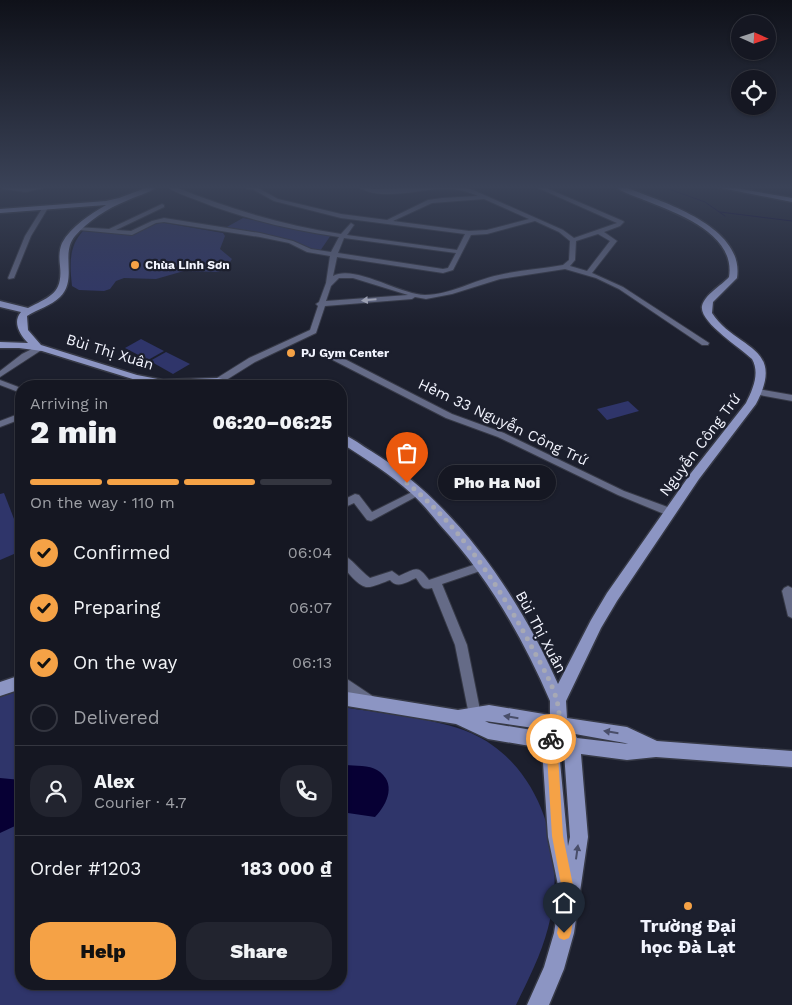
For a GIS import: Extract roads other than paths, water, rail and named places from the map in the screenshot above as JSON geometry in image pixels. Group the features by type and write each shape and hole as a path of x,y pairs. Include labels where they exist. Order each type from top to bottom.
{"main road":[{"path":"39,349 26,336 22,328 24,315 29,310 50,301 63,288 65,279 64,251 75,234"},
{"name":"Nguyễn Công Trứ","path":"558,701 596,624 669,512 746,411 757,392 761,371 760,363 749,350 713,322 707,311 713,298 733,278 734,262 726,246 714,234"},
{"path":"0,304 29,310"},
{"name":"Bùi Thị Xuân","path":"2,344 39,349 138,380"},
{"name":"Bùi Thị Xuân","path":"347,442 385,465 418,492 438,512 482,566 515,614 543,667 558,701"},
{"path":"0,689 15,684"},
{"path":"347,699 458,717 488,731 572,745 627,752 656,749 792,759"},
{"path":"538,1005 554,969 564,933 579,837 572,745 559,724 558,701"},
{"path":"458,717 489,713 559,724 627,735 656,749"},
{"path":"559,724 550,741 558,836 570,900"}],"street":[{"path":"11,278 29,234"},
{"path":"244,234 293,243 304,250 443,270 450,268 469,234"},
{"path":"332,234 460,252"},
{"path":"565,234 573,240"},
{"path":"573,240 590,234"},
{"path":"588,274 614,241 603,234"},
{"path":"220,380 252,360 313,330 320,304 329,282 332,254 342,236"},
{"path":"566,267 572,260 573,240"},
{"path":"320,304 446,294 499,277 566,267 623,289 705,343"},
{"path":"329,282 340,275 351,275 418,296"},
{"path":"0,376 25,356 39,349"},
{"name":"Hẻm 33 Nguyễn Công Trứ","path":"326,354 443,413 502,435 621,493 669,512"},
{"path":"0,382 15,388"},
{"path":"757,392 792,398"},
{"path":"0,424 15,418"},
{"path":"347,502 355,498 371,517 418,492"},
{"path":"347,564 368,583 392,575 397,581 418,573 427,585 482,566"},
{"path":"436,583 461,645 475,715"},
{"path":"788,590 792,613"},
{"path":"347,685 369,701"}],"place":[{"name":"Chùa Linh Sơn","path":"135,265"},
{"name":"PJ Gym Center","path":"291,353"},
{"name":"Pho Ha Noi","path":"407,483"},
{"name":"Trường Đại học Đà Lạt","path":"688,906"}]}
